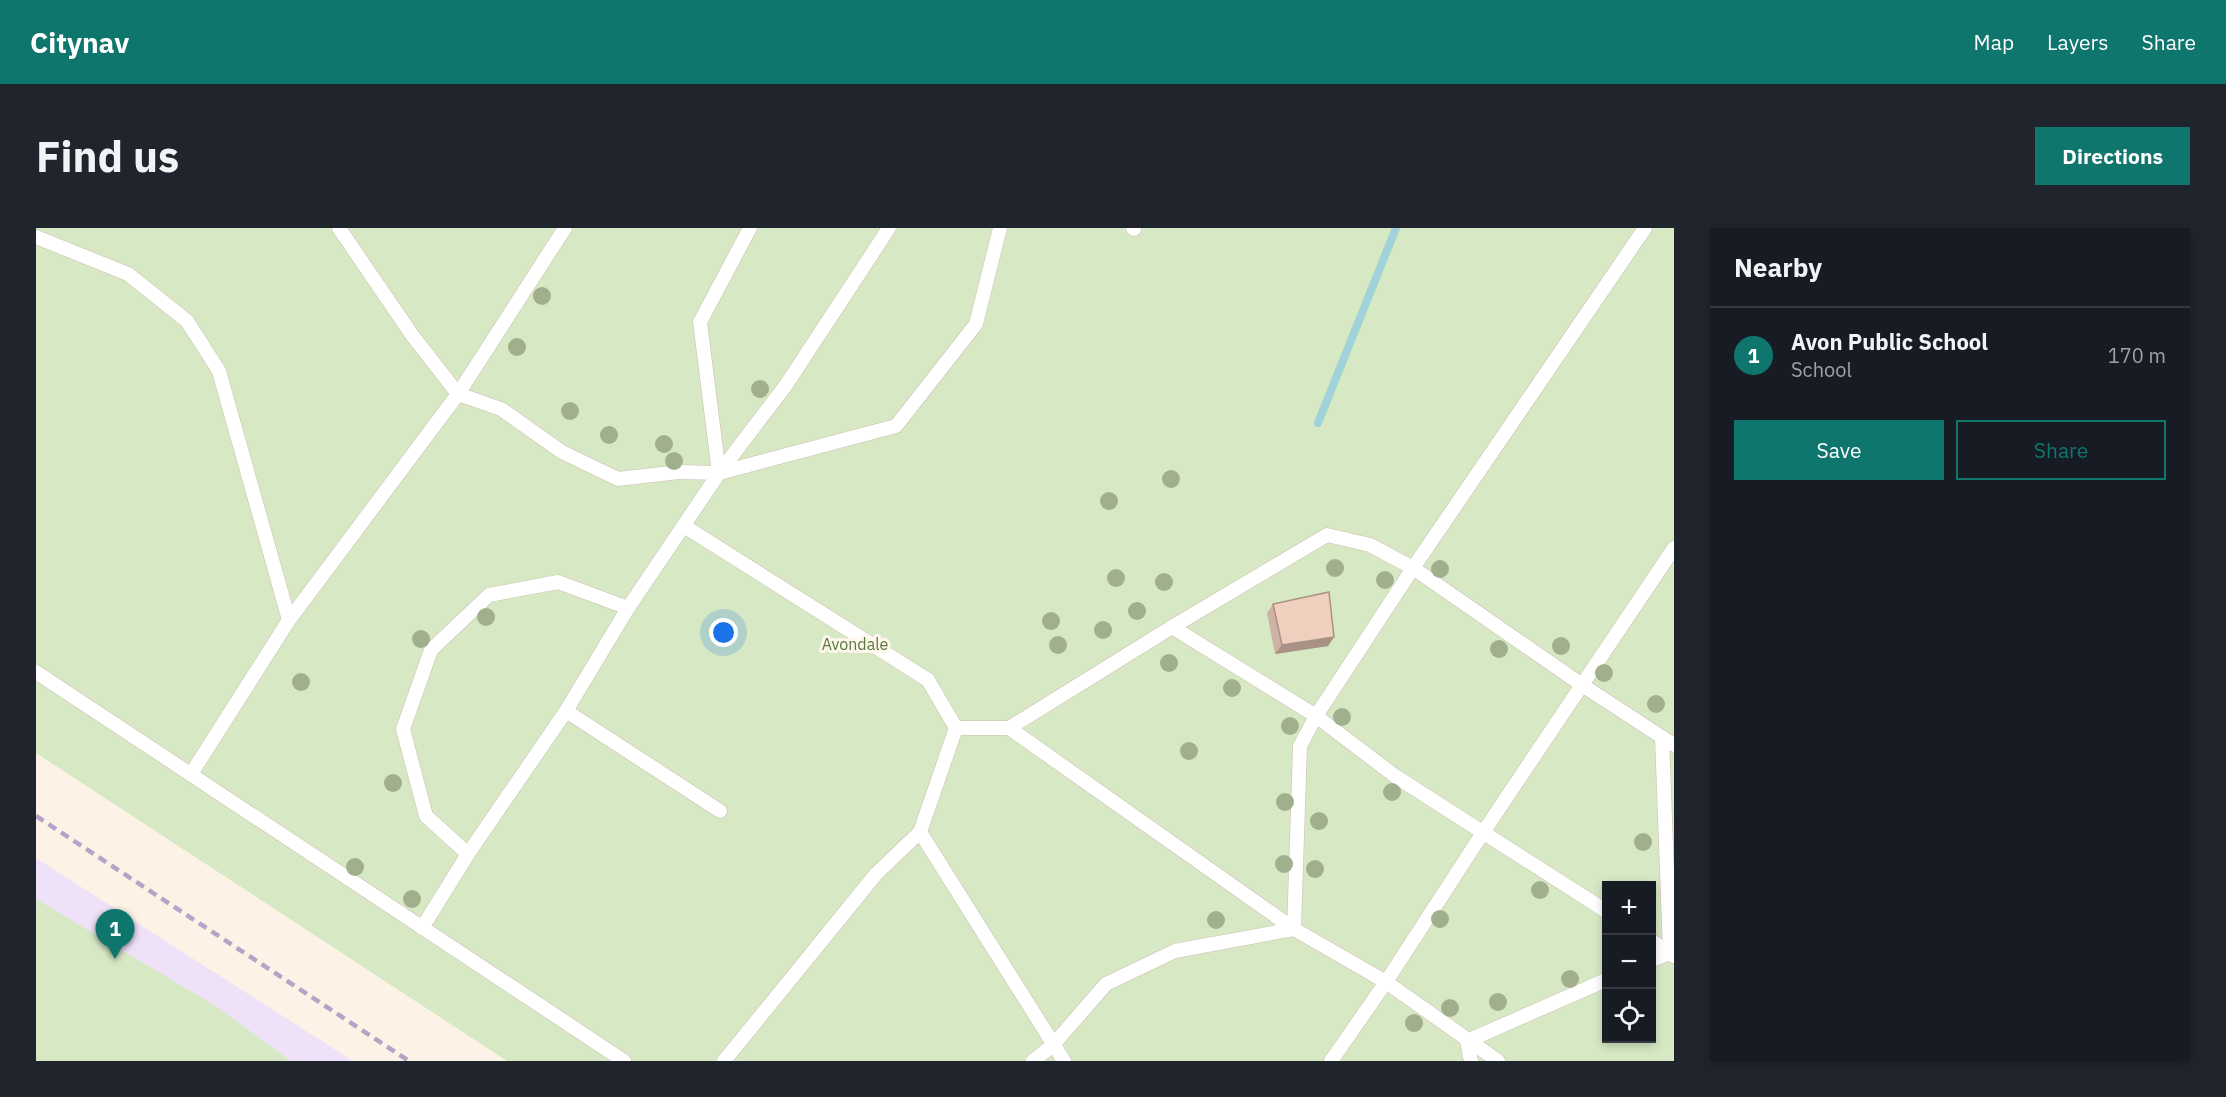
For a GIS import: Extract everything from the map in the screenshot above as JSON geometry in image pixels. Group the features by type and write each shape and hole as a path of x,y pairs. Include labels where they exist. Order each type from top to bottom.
{"lane":[{"path":"339,228 412,335 458,394 501,409 562,453 618,479 679,472 719,473 896,426 976,324 1000,228"},
{"path":"191,774 289,620 458,394 565,228"},
{"path":"719,473 700,322 750,228"},
{"path":"422,928 468,854 566,711 628,608 719,473 786,385 889,228"},
{"path":"1294,929 1300,746 1413,568 1646,228"},
{"path":"36,237 128,274 187,321 219,370 289,620"},
{"path":"684,526 928,680 956,728 920,832 876,874 724,1061"},
{"path":"956,728 1009,728 1327,535 1370,545 1413,568 1582,685 1668,741 1672,954"},
{"path":"1331,1061 1386,982 1484,831 1674,548"},
{"path":"468,854 426,816 403,729 432,650 489,595 558,582 628,608"},
{"path":"1172,627 1317,716 1395,776 1602,908"},
{"path":"36,672 624,1061"},
{"path":"566,711 720,811"},
{"path":"1009,728 1294,929 1386,982 1498,1061"},
{"path":"920,832 1064,1061"},
{"path":"1034,1061 1053,1046 1106,984 1175,951 1294,929"},
{"path":"1656,944 1672,954"},
{"path":"1656,959 1672,954"},
{"path":"1467,1041 1602,982"},
{"path":"1467,1041 1471,1061"}],"shaded area":[{"path":"36,858 353,1061 36,1061"}],"green space":[{"name":"Avondale","path":"36,228 1674,228 1674,1061 507,1061 36,753"},
{"path":"36,899 214,1005 291,1061 36,1061"}],"building":[{"path":"1329,592 1334,637 1282,645 1273,604"}],"waterway":[{"path":"1318,423 1396,228"}],"railway":[{"path":"36,816 409,1061"}],"place":[{"name":"Avon Public School","path":"115,959"}]}
